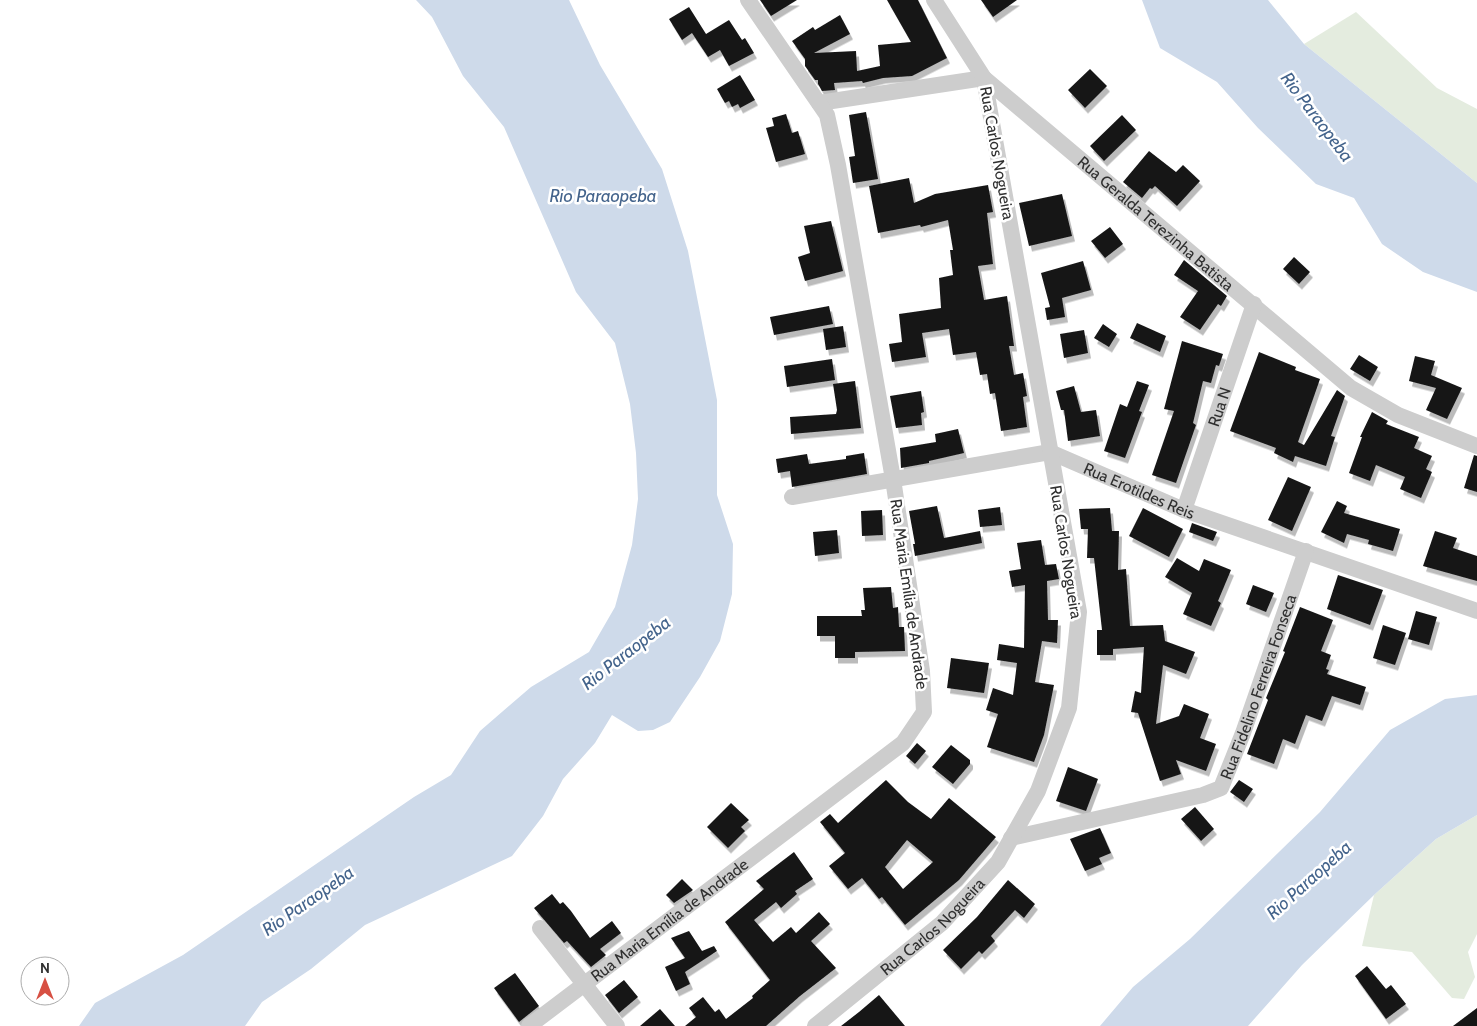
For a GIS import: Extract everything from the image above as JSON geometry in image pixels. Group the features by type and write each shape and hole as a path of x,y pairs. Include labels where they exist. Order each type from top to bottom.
{"street":[{"name":"Rua Maria Emília de Andrade","path":"529,1026 903,743 924,712 922,671 893,479 838,165 827,115 748,0"},
{"name":"Rua Carlos Nogueira","path":"815,1026 942,924 998,862 1038,791 1069,708 1078,612 984,78 934,0"},
{"path":"819,103 984,78"},
{"name":"Rua Geralda Terezinha Batista","path":"984,78 1254,304 1351,388 1398,415 1477,446"},
{"name":"Rua N","path":"1184,510 1254,304"},
{"path":"792,497 1050,452"},
{"name":"Rua Erotildes Reis","path":"1050,452 1184,510 1477,611"},
{"name":"Rua Fidelino Ferreira Fonseca","path":"1011,838 1203,795 1221,788 1243,733 1306,551"},
{"path":"540,928 617,1026"}],"shaded area":[{"path":"1356,12 1437,88 1477,109 1477,183 1304,44"},
{"path":"1477,815 1477,934 1468,952 1475,977 1464,999 1452,998 1412,952 1362,946 1374,895 1436,839"}],"water":[{"name":"Rio Paraopeba","path":"416,0 569,0 600,65 662,169 688,251 717,400 717,495 733,544 732,594 720,641 700,677 670,722 653,730 638,731 612,715 595,743 563,779 543,816 512,856 365,925 311,969 262,1002 245,1026 79,1026 95,1003 183,955 414,797 451,775 480,731 531,687 589,652 615,607 632,545 638,499 636,453 630,404 615,343 576,292 504,127 463,76 432,17"},
{"name":"Rio Paraopeba","path":"1142,0 1268,0 1304,44 1477,183 1477,292 1423,272 1382,244 1354,198 1316,184 1258,128 1217,82 1160,48"},
{"name":"Rio Paraopeba","path":"1477,695 1477,815 1436,839 1374,895 1302,965 1248,1026 1100,1026 1133,987 1190,939 1320,812 1390,730 1445,699"}],"building":[{"path":"760,0 797,0 771,16"},
{"path":"887,0 918,0 947,58 912,76 883,78 863,83 862,81 834,83 835,90 822,91 818,80 815,80 805,66 805,59 792,41 813,27 815,30 840,15 850,34 814,53 856,51 857,71 880,66 878,45 911,42"},
{"path":"981,0 1017,0 993,17"},
{"path":"689,7 706,34 729,20 742,40 745,38 754,53 729,66 720,50 708,57 692,33 682,40 669,19"},
{"path":"1090,69 1107,86 1085,108 1068,90"},
{"path":"740,75 755,100 740,108 738,104 732,107 729,101 725,103 717,89"},
{"path":"866,112 878,179 853,183 849,157 855,156 849,115"},
{"path":"786,114 792,133 798,131 805,154 776,162 766,128 774,126 772,118"},
{"path":"1122,115 1136,130 1104,161 1090,146"},
{"path":"1149,151 1176,172 1183,165 1200,181 1177,206 1155,186 1152,189 1150,188 1142,198 1123,182"},
{"path":"909,178 914,203 935,194 988,185 993,212 987,213 993,264 978,266 984,300 1007,296 1014,346 1009,346 1014,375 1023,373 1027,396 1023,397 1027,427 1001,431 995,393 990,394 987,374 980,375 976,352 953,355 949,329 922,333 926,357 892,362 889,344 902,342 899,314 941,308 939,278 953,275 950,250 953,250 948,220 921,227 920,225 878,233 869,186"},
{"path":"1062,194 1072,236 1029,246 1019,203"},
{"path":"831,221 843,271 805,281 798,257 810,253 804,226"},
{"path":"1110,227 1123,244 1105,258 1091,241"},
{"path":"1294,257 1310,272 1299,284 1283,269"},
{"path":"1184,260 1227,296 1221,306 1218,304 1200,330 1180,317 1198,291 1174,275"},
{"path":"1083,261 1091,290 1062,298 1065,317 1047,320 1045,308 1050,307 1041,273"},
{"path":"829,306 833,324 774,335 770,317"},
{"path":"1137,323 1166,336 1160,352 1130,338"},
{"path":"1103,324 1117,334 1109,347 1094,338"},
{"path":"843,326 846,347 826,350 823,329"},
{"path":"1084,330 1088,353 1064,358 1060,334"},
{"path":"1182,341 1223,354 1219,366 1216,365 1211,383 1203,381 1193,423 1196,425 1176,483 1152,475 1174,411 1164,409"},
{"path":"1259,352 1296,367 1295,370 1320,379 1298,442 1304,445 1337,390 1345,396 1331,436 1335,437 1326,466 1295,456 1293,462 1274,453 1276,448 1230,431"},
{"path":"1359,355 1378,367 1370,381 1350,369"},
{"path":"1415,356 1435,361 1431,375 1462,388 1447,419 1426,410 1436,388 1409,381"},
{"path":"832,359 835,380 787,387 784,366"},
{"path":"855,381 861,428 791,434 790,417 836,414 833,384"},
{"path":"1137,381 1149,385 1139,411 1142,412 1125,458 1104,451 1120,404 1127,407"},
{"path":"1074,386 1081,412 1096,410 1100,436 1068,441 1064,410 1061,410 1056,391"},
{"path":"921,391 924,412 921,413 922,425 896,428 890,396"},
{"path":"1372,412 1388,421 1386,424 1419,437 1414,448 1432,456 1426,469 1432,472 1421,498 1400,489 1405,477 1376,465 1370,481 1349,473 1362,437 1360,437"},
{"path":"958,429 964,453 929,461 929,463 901,468 900,448 936,442 935,434"},
{"path":"864,453 867,474 792,487 790,471 778,473 776,459 807,454 809,464 846,459 846,456"},
{"path":"1474,455 1477,456 1477,492 1464,488"},
{"path":"1288,477 1311,487 1292,531 1268,520"},
{"path":"1337,501 1347,506 1344,513 1400,529 1393,551 1368,544 1369,540 1347,534 1344,543 1321,532"},
{"path":"937,506 944,538 980,531 982,543 915,556 913,544 915,544 909,511"},
{"path":"1000,507 1002,525 980,527 978,510"},
{"path":"1110,508 1112,531 1119,531 1118,570 1126,569 1130,626 1163,625 1165,641 1195,652 1186,674 1163,665 1156,724 1179,716 1184,704 1209,714 1200,738 1216,744 1206,771 1176,760 1181,774 1160,781 1138,713 1131,712 1135,691 1141,693 1144,647 1113,649 1113,655 1097,655 1097,630 1102,630 1094,558 1087,558 1088,529 1081,529 1079,509"},
{"path":"1143,508 1183,529 1169,557 1129,536"},
{"path":"882,510 883,535 862,536 861,511"},
{"path":"1192,523 1217,532 1213,541 1189,532"},
{"path":"837,530 839,553 815,556 813,532"},
{"path":"1435,531 1457,538 1453,548 1477,556 1477,581 1423,566"},
{"path":"1041,540 1045,565 1056,564 1059,579 1047,581 1048,620 1058,620 1057,643 1042,641 1035,682 1054,685 1044,735 1034,762 987,747 998,714 986,710 993,688 1013,695 1017,663 997,660 999,644 1024,648 1025,585 1012,587 1009,571 1021,569 1017,543"},
{"path":"1177,558 1199,571 1204,559 1231,570 1218,601 1221,603 1211,626 1183,614 1192,593 1165,577"},
{"path":"1338,575 1383,590 1370,625 1327,609"},
{"path":"1253,585 1274,593 1266,612 1246,604"},
{"path":"891,587 893,608 898,607 899,627 904,627 905,651 855,652 855,658 835,658 835,636 817,636 817,616 862,616 861,610 865,610 863,588"},
{"path":"1300,607 1333,620 1321,651 1331,655 1326,669 1329,670 1327,674 1366,687 1360,705 1332,696 1322,721 1306,715 1295,744 1283,739 1274,764 1247,754"},
{"path":"1416,611 1437,617 1429,645 1408,639"},
{"path":"1383,625 1406,633 1395,665 1373,658"},
{"path":"951,658 989,663 984,693 947,688"},
{"path":"917,743 926,751 915,764 906,756"},
{"path":"951,745 970,760 970,764 953,784 932,767"},
{"path":"1068,767 1098,779 1086,811 1056,801"},
{"path":"886,780 908,802 931,819 949,798 996,837 959,880 905,925 882,897 879,899 862,878 848,889 829,866 845,853 820,822 830,814 838,823","holes":["907,840 933,862 903,889 885,867"]},
{"path":"1239,780 1253,789 1244,802 1230,792"},
{"path":"731,803 749,820 741,827 745,831 728,848 707,827"},
{"path":"1195,807 1214,829 1201,841 1181,819"},
{"path":"1100,828 1111,853 1099,858 1102,864 1085,871 1070,839"},
{"path":"794,852 813,879 795,891 797,894 781,908 776,902 754,920 773,942 791,927 796,933 819,912 830,924 811,941 836,968 766,1026 685,1026 696,1017 689,1008 703,997 715,1012 719,1009 726,1019 753,998 752,996 770,980 725,922 764,889 756,881"},
{"path":"682,879 693,890 674,903 666,895"},
{"path":"1008,880 1035,904 1024,918 1015,910 991,936 995,941 982,954 979,951 961,969 943,950 977,917"},
{"path":"552,894 560,904 563,902 571,911 590,938 612,921 621,933 600,949 606,955 591,967 567,941 564,943 534,908"},
{"path":"689,931 702,951 714,946 717,951 685,972 690,984 676,991 665,967 685,958 671,938"},
{"path":"1367,966 1386,989 1391,985 1406,1004 1386,1019 1355,976"},
{"path":"515,973 539,1006 519,1022 494,988"},
{"path":"624,980 638,997 619,1013 605,995"},
{"path":"879,995 905,1026 841,1026 859,1012"},
{"path":"1477,1008 1477,1026 1453,1026"},
{"path":"660,1009 675,1026 640,1026"}]}
